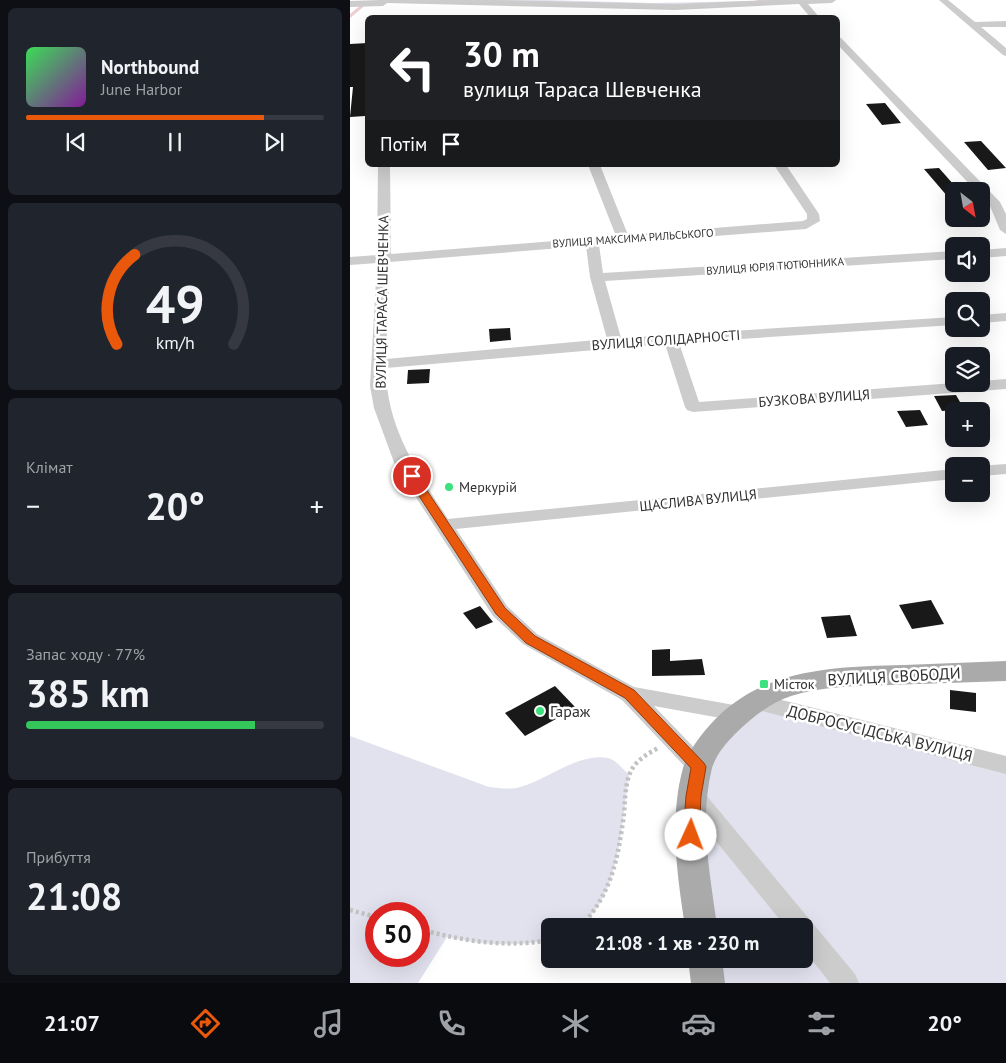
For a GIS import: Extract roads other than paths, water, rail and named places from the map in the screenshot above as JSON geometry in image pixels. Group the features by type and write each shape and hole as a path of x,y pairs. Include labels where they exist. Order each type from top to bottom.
{"main road":[{"name":"ВУЛИЦЯ СВОБОДИ","path":"696,781 719,734 745,707 776,690 799,682 831,678 1006,671"},
{"path":"696,781 691,851 700,918"},
{"path":"706,968 708,983"}],"street":[{"path":"350,4 383,3 535,8 653,4 675,7 832,0"},
{"path":"943,0 1006,53"},
{"path":"800,1 813,15"},
{"path":"675,7 680,15"},
{"path":"974,25 1006,24"},
{"path":"840,42 996,205 1006,230"},
{"name":"ВУЛИЦЯ ТАРАСА ШЕВЧЕНКА","path":"384,167 384,258 378,364 380,398 392,440 404,465 500,611 518,629 538,644 629,694 673,740 696,781 794,918"},
{"path":"595,167 623,238"},
{"name":"ВУЛИЦЯ МАКСИМА РИЛЬСЬКОГО","path":"350,261 806,225 814,222 813,214 781,167"},
{"path":"592,241 597,277 615,343"},
{"path":"990,253 1006,252"},
{"name":"ВУЛИЦЯ ЮРІЯ ТЮТЮННИКА","path":"597,277 945,256"},
{"path":"990,319 1006,318"},
{"name":"ВУЛИЦЯ СОЛІДАРНОСТІ","path":"378,364 615,343 945,322"},
{"name":"БУЗКОВА ВУЛИЦЯ","path":"671,340 694,407 1006,384"},
{"path":"990,470 1006,469"},
{"name":"ЩАСЛИВА ВУЛИЦЯ","path":"443,525 945,475"},
{"name":"ВУЛИЦЯ ТАРАСА ШЕВЧЕНКА","path":"629,694 745,707"},
{"name":"ДОБРОСУСІДСЬКА ВУЛИЦЯ","path":"745,707 1006,765"},
{"path":"813,942 846,983"}],"waterway":[{"path":"758,1 770,0"},
{"path":"350,16 362,6"}],"place":[{"name":"Меркурій","path":"449,487"},
{"name":"Місток","path":"764,684"},
{"name":"Гараж","path":"540,711"}]}
